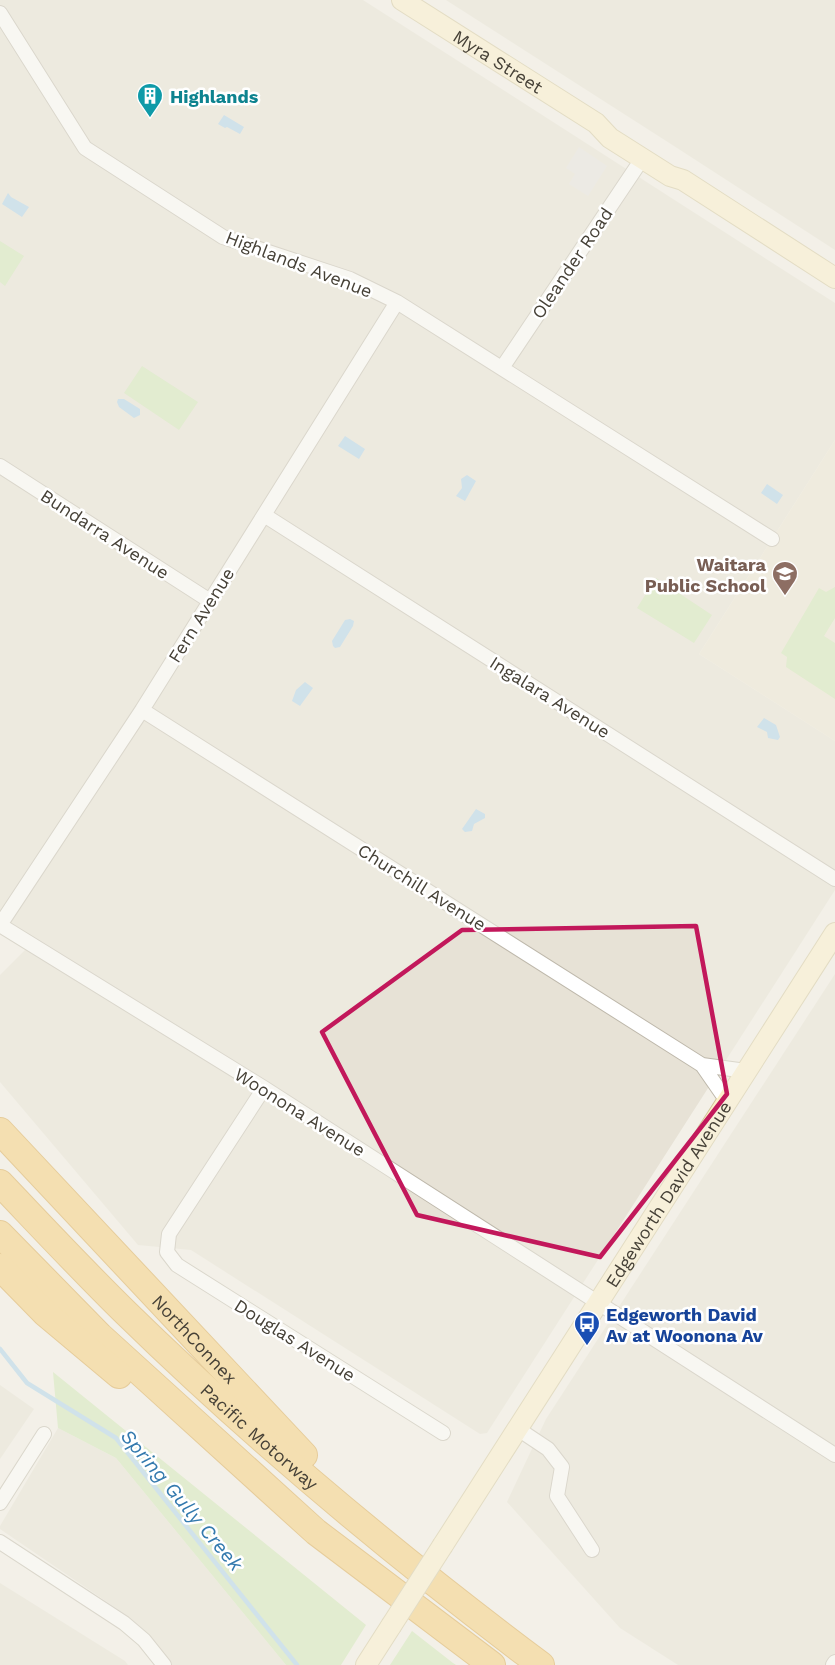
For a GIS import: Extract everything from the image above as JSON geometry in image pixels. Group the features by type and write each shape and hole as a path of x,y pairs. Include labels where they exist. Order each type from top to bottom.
{"highway":[{"name":"NorthConnex","path":"0,1131 391,1546"},
{"name":"Pacific Motorway","path":"0,1183 126,1314 210,1391 354,1519 541,1665"},
{"name":"Pacific Motorway","path":"0,1234 100,1336 316,1532 492,1665"},
{"path":"0,1267 45,1313 111,1368 231,1456"}],"main road":[{"name":"Myra Street","path":"402,0 596,123 610,138 642,159 670,176 683,180 835,278"},
{"name":"Myra Street","path":"596,123 615,129 653,153 675,168 683,180"},
{"name":"Edgeworth David Avenue","path":"366,1665 835,933"}],"street":[{"name":"Highlands Avenue","path":"0,13 85,148 223,237 350,279 397,302 772,539"},
{"name":"Oleander Road","path":"502,368 642,159"},
{"name":"Fern Avenue","path":"0,925 142,710 397,302"},
{"name":"Bundarra Avenue","path":"0,466 210,601"},
{"name":"Ingalara Avenue","path":"264,515 835,879"},
{"name":"Churchill Avenue","path":"142,710 702,1065 726,1101"},
{"name":"Woonona Avenue","path":"0,925 264,1088 835,1455"},
{"name":"Churchill Avenue","path":"702,1065 746,1071"},
{"name":"Douglas Avenue","path":"264,1088 169,1234 167,1252 177,1266 443,1433"},
{"path":"518,1429 548,1449 562,1467 557,1496 592,1550"},
{"path":"0,1503 44,1434"},
{"path":"0,1542 124,1623 144,1640 164,1665"}],"highlighted area":[{"path":"696,926 727,1094 600,1257 417,1215 322,1032 462,930"}],"shaded area":[{"path":"0,0 363,0 835,303 835,440 699,654 835,741 835,890 487,1433 480,1434 191,1250 138,1245 0,1082 0,975 31,944 0,922"},
{"path":"446,0 835,0 835,250 674,146"},
{"path":"579,147 607,166 588,196 569,184 575,174 566,168"},
{"name":"Waitara Public School","path":"835,440 835,741 699,654"},
{"path":"835,974 835,1665 678,1665 620,1628 507,1502 546,1419"},
{"path":"0,1385 34,1409 0,1459"},
{"path":"58,1428 116,1458 286,1665 169,1665 126,1615 0,1529"},
{"path":"0,1583 125,1661 128,1665 0,1665"}],"green space":[{"path":"0,241 24,256 5,286 0,282"},
{"path":"142,366 198,402 179,430 124,393"},
{"path":"656,578 712,615 694,643 637,608"},
{"path":"835,587 835,618 824,636 835,643 835,699 786,667 787,657 781,653 819,588 826,592"},
{"path":"53,1372 366,1625 341,1665 286,1665 116,1458 58,1428"},
{"path":"412,1631 453,1663 456,1665 390,1665"}],"water":[{"path":"224,115 244,127 240,134 218,124"},
{"path":"8,193 29,207 22,217 2,204"},
{"path":"118,399 124,399 140,409 140,415 134,418 119,407"},
{"path":"345,436 365,449 359,459 338,446"},
{"path":"467,475 476,481 465,501 456,496 462,488 461,479"},
{"path":"767,484 783,495 777,504 761,493"},
{"path":"345,620 354,621 353,626 340,647 335,648 332,641"},
{"path":"305,682 313,688 300,706 292,701 296,690"},
{"path":"764,718 776,725 780,737 778,740 768,738 767,732 757,727"},
{"path":"476,809 485,814 485,818 474,824 472,831 465,832 462,829"}],"waterway":[{"name":"Spring Gully Creek","path":"0,1349 27,1383 116,1438 297,1665"}],"place":[{"name":"Highlands","path":"150,119"},
{"name":"Waitara Public School","path":"785,597"},
{"name":"Edgeworth David Av at Woonona Av","path":"587,1347"}]}
